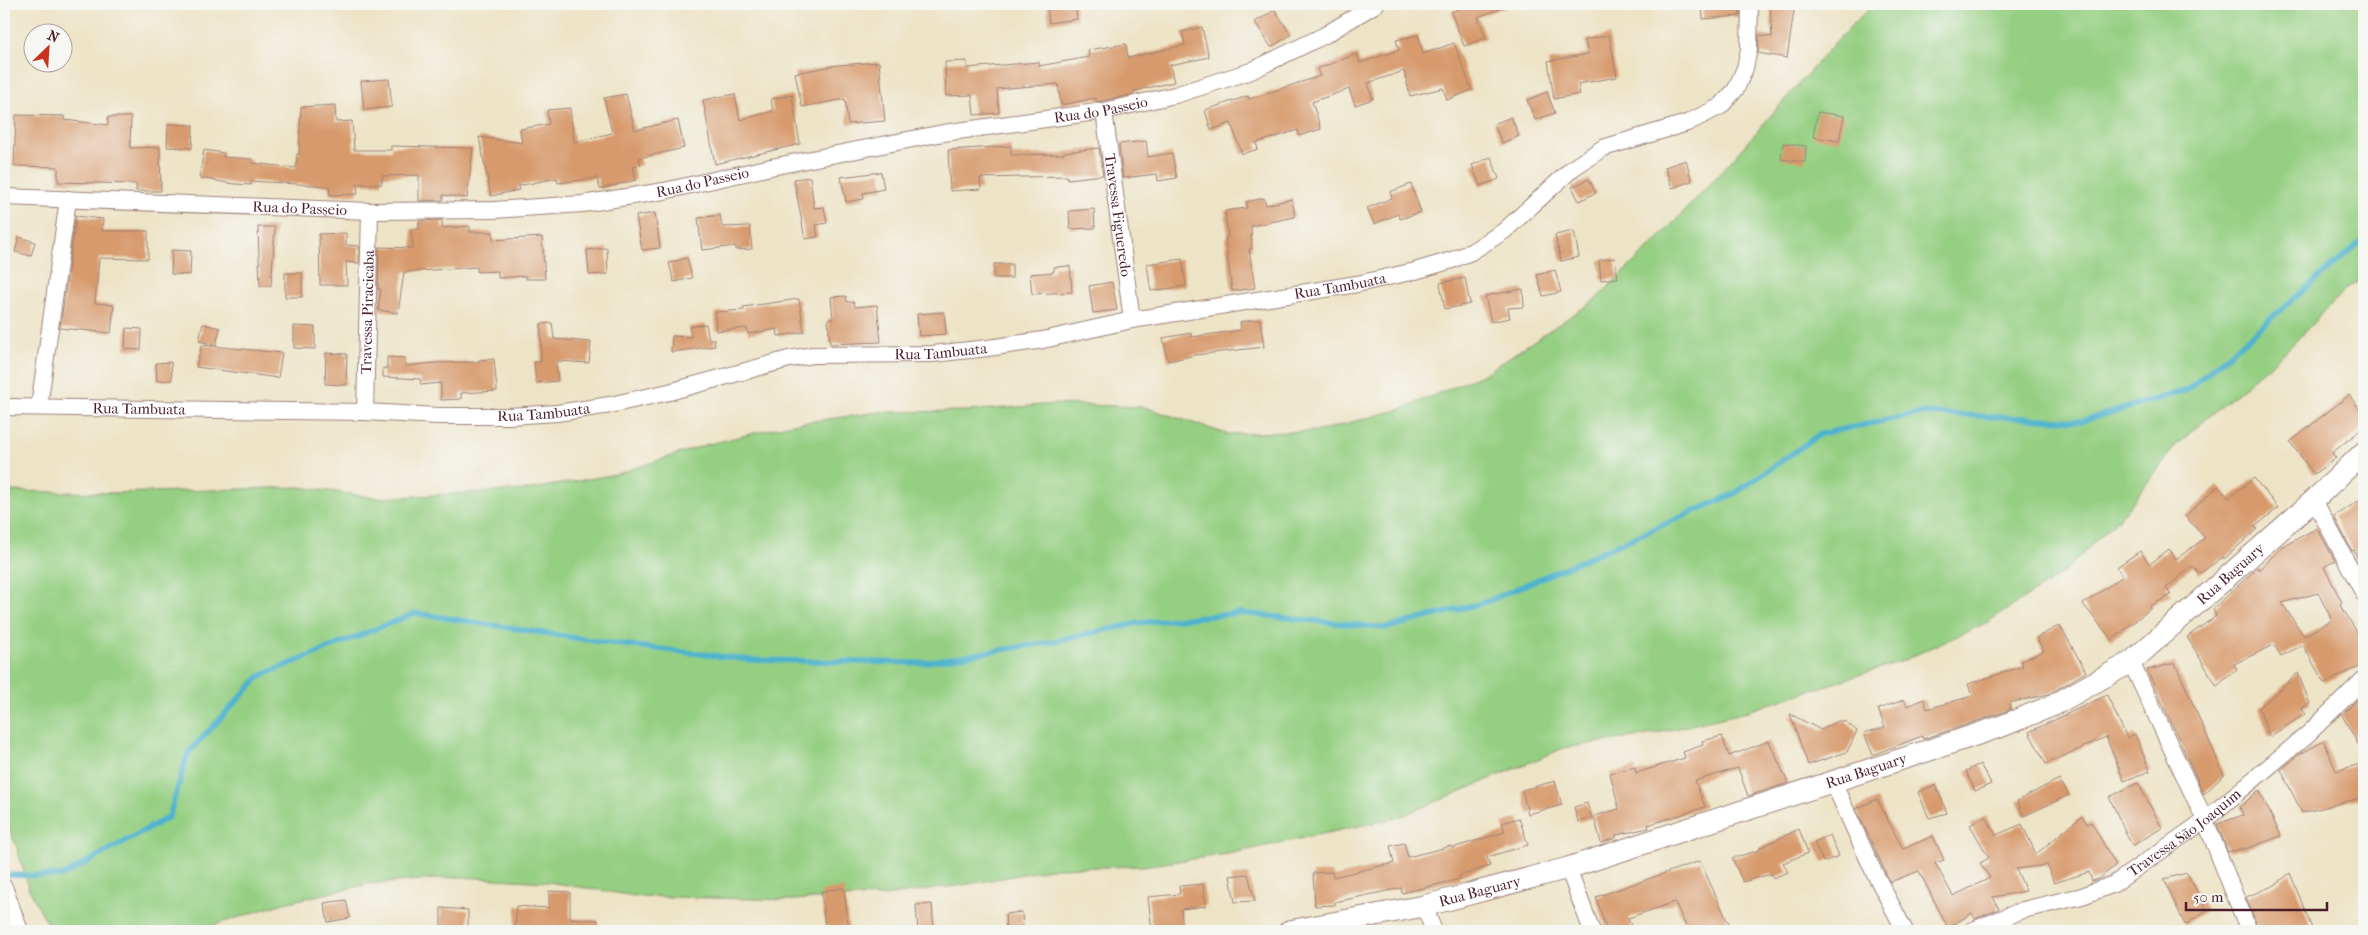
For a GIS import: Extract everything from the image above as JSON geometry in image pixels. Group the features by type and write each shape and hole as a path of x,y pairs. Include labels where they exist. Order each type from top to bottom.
{"street":[{"name":"Rua do Passeio","path":"4,197 370,211 494,210 582,204 664,191 772,167 944,133 1104,111 1175,96 1251,71 1325,35 1376,4"},
{"name":"Rua Tambuata","path":"4,407 365,412 438,416 500,416 557,413 610,405 659,394 710,382 789,359 813,355 933,354 988,348 1043,340 1132,320 1357,284 1452,260 1486,244 1504,231 1573,168 1595,152 1687,123 1721,106 1736,88 1744,68 1749,49 1750,4"},
{"name":"Travessa Figueredo","path":"1104,111 1132,320"},
{"path":"39,407 68,199"},
{"name":"Travessa Piracicaba","path":"365,412 370,211"},
{"name":"Rua Baguary","path":"1289,931 1424,906 1568,868 2002,726 2054,705 2131,662 2314,500 2364,452"},
{"path":"2314,500 2364,594"},
{"path":"2131,662 2205,820 2249,931"},
{"name":"Travessa São Joaquim","path":"1971,931 2022,910 2082,896 2114,884 2205,820 2308,734 2364,679"},
{"path":"1833,782 1873,870 1905,931"},
{"path":"1568,868 1592,931"},
{"path":"4,887 20,931"},
{"path":"1424,906 1434,931"}],"green space":[{"path":"1873,4 2364,4 2364,277 2345,290 2285,352 2176,445 2126,511 2063,573 1988,622 1902,661 1738,714 1653,734 1564,748 1397,818 1228,854 1143,866 1056,868 969,884 883,896 791,900 635,896 549,882 460,877 368,884 284,903 195,931 54,931 51,930 29,889 16,845 4,817 4,491 118,493 300,487 379,498 526,490 617,474 705,445 792,424 879,412 967,411 1055,404 1144,407 1227,434 1319,431 1404,408 1484,374 1595,300 1661,236 1723,170 1838,39"}],"building":[{"path":"1047,4 1075,4 1077,19 1049,23"},
{"path":"1472,4 1510,5 1478,17 1486,38 1464,46 1451,12"},
{"path":"1702,4 1740,4 1740,16 1703,19"},
{"path":"1770,4 1795,4 1787,58 1758,53 1759,35 1772,37"},
{"path":"1275,10 1291,35 1271,47 1255,22"},
{"path":"1202,27 1209,57 1170,65 1174,82 1134,91 1134,94 1096,102 1096,98 1061,105 1058,84 997,89 999,113 974,115 972,95 946,96 945,62 967,61 967,68 1039,62 1039,66 1089,57 1088,50 1126,44 1128,58 1185,45 1182,32"},
{"path":"1418,35 1423,54 1454,43 1472,90 1447,100 1443,88 1410,96 1404,71 1368,83 1373,99 1355,105 1349,89 1312,102 1321,129 1299,136 1298,130 1256,143 1258,149 1242,154 1231,123 1211,130 1205,110 1248,96 1249,99 1320,76 1317,69 1357,54 1360,63 1399,50 1396,40"},
{"path":"1609,35 1617,77 1578,84 1580,94 1554,99 1548,61 1588,54 1585,40"},
{"path":"879,62 885,121 848,124 845,99 802,107 795,73 838,65"},
{"path":"389,79 392,107 364,110 361,81"},
{"path":"1547,92 1555,113 1535,120 1527,100"},
{"path":"626,94 635,130 678,120 684,148 639,158 641,165 633,167 636,180 600,189 597,178 558,183 557,178 518,186 519,190 491,196 479,137 522,143 520,129 549,124 547,110 570,108 574,142 612,133 604,98"},
{"path":"735,94 740,120 773,111 771,99 792,95 800,144 715,164 703,100"},
{"path":"335,105 336,122 352,121 354,150 391,150 391,146 473,148 467,198 443,195 443,200 419,201 419,175 382,176 382,184 357,184 358,194 330,195 329,186 251,181 251,185 199,178 204,150 224,153 223,157 252,159 252,163 296,168 297,154 299,154 301,107"},
{"path":"1818,112 1844,116 1839,141 1813,137"},
{"path":"16,115 64,116 64,120 108,125 108,117 131,117 130,148 160,147 161,191 136,191 136,184 58,182 58,167 14,166"},
{"path":"1511,117 1519,136 1502,143 1494,124"},
{"path":"168,124 193,125 192,148 167,147"},
{"path":"1146,141 1148,157 1172,153 1177,178 1158,181 1157,174 1123,178 1119,144"},
{"path":"1783,143 1806,146 1805,162 1781,159"},
{"path":"1011,146 1011,155 1064,154 1064,152 1099,148 1103,175 1068,179 1067,176 980,178 981,189 950,191 948,150"},
{"path":"1491,157 1499,179 1480,186 1472,165"},
{"path":"1686,160 1692,181 1672,188 1665,167"},
{"path":"881,172 884,189 863,193 864,199 846,202 841,177"},
{"path":"810,177 814,208 824,207 827,223 816,225 818,237 805,239 794,179"},
{"path":"1589,179 1596,193 1579,201 1572,187"},
{"path":"1411,184 1421,212 1400,219 1398,214 1374,224 1367,208 1392,198 1390,192"},
{"path":"1264,198 1266,205 1292,199 1295,217 1251,226 1252,249 1249,249 1255,288 1232,291 1225,238 1228,237 1225,211 1247,208 1246,202"},
{"path":"1094,209 1095,228 1070,229 1069,211"},
{"path":"655,213 660,248 642,250 636,216"},
{"path":"720,215 722,227 750,226 752,249 736,250 736,246 702,250 698,218"},
{"path":"76,216 103,219 102,231 148,231 148,259 99,258 95,303 114,305 111,333 60,328"},
{"path":"442,220 442,228 470,226 470,232 493,232 493,240 542,237 545,279 526,279 526,276 498,278 498,271 477,272 477,267 404,272 398,313 378,310 381,289 378,289 379,247 413,248 411,229 419,229 419,221"},
{"path":"258,227 275,227 271,286 260,286"},
{"path":"1574,231 1579,257 1561,261 1555,235"},
{"path":"346,233 346,245 359,246 359,263 346,262 347,285 320,285 319,234"},
{"path":"19,237 35,242 31,256 15,252"},
{"path":"607,248 608,274 589,275 587,250"},
{"path":"172,250 191,251 190,275 171,274"},
{"path":"687,258 692,278 674,282 669,263"},
{"path":"1615,258 1618,278 1601,280 1599,260"},
{"path":"1182,259 1186,286 1151,291 1147,264"},
{"path":"994,264 1012,264 1012,278 994,278"},
{"path":"1070,266 1072,292 1032,294 1030,274 1054,272 1054,267"},
{"path":"1555,270 1561,292 1543,296 1537,275"},
{"path":"285,273 302,273 302,297 285,297"},
{"path":"1465,278 1470,304 1445,309 1440,283"},
{"path":"1112,282 1117,310 1093,313 1089,286"},
{"path":"1523,289 1524,307 1508,308 1510,318 1491,322 1485,296"},
{"path":"846,296 847,302 854,302 855,307 877,305 881,342 830,344 828,319 833,319 831,297"},
{"path":"799,299 804,332 778,336 777,329 748,334 747,328 716,331 715,312 744,310 743,307"},
{"path":"944,312 946,334 919,336 917,314"},
{"path":"1260,319 1264,347 1195,355 1168,361 1163,338 1191,333 1192,337 1241,330 1240,322"},
{"path":"552,323 554,339 591,342 589,363 556,361 558,381 536,383 534,362 541,362 541,324"},
{"path":"203,324 220,328 216,345 199,341"},
{"path":"706,324 709,339 714,339 715,346 671,352 672,336 691,337 689,327"},
{"path":"294,326 315,327 315,349 294,348"},
{"path":"126,328 142,329 141,350 125,349"},
{"path":"202,345 282,353 278,378 196,367"},
{"path":"326,353 347,354 346,385 325,384"},
{"path":"387,357 405,358 405,366 479,362 479,360 494,359 497,391 461,393 461,399 441,400 441,383 421,385 420,379 383,377 383,368 387,368"},
{"path":"171,362 172,380 157,381 156,363"},
{"path":"2349,395 2364,415 2364,427 2332,453 2336,458 2314,474 2290,442"},
{"path":"2254,478 2278,508 2255,527 2257,529 2224,559 2223,557 2199,574 2193,566 2166,588 2171,595 2150,606 2151,608 2112,640 2083,604 2123,576 2117,567 2140,551 2150,564 2169,549 2176,559 2205,538 2185,516 2218,486 2229,498"},
{"path":"2364,498 2364,572 2354,550 2352,551 2334,516"},
{"path":"2317,528 2335,561 2324,567 2342,602 2340,604 2364,644 2364,665 2324,683 2303,645 2281,656 2274,645 2234,664 2237,669 2217,686 2187,637 2216,616 2213,609 2258,567 2260,570 2280,548","holes":["2318,593 2332,620 2304,636 2282,603"]},
{"path":"2060,625 2086,672 2049,694 2009,703 2011,709 1923,739 1922,736 1873,755 1864,733 1885,727 1878,709 1904,700 1907,706 1924,699 1927,709 1972,696 1968,684 2023,666 2021,661 2044,651 2036,638"},
{"path":"2175,663 2224,775 2204,794 2147,670"},
{"path":"2298,673 2310,704 2302,708 2305,714 2269,737 2259,708"},
{"path":"2107,695 2127,738 2135,734 2150,771 2124,781 2106,737 2046,764 2029,732"},
{"path":"2357,700 2364,714 2364,755 2342,715"},
{"path":"1790,714 1821,730 1838,721 1846,722 1857,731 1847,752 1808,765"},
{"path":"1722,736 1729,756 1769,741 1788,783 1748,796 1738,768 1695,781 1705,807 1648,825 1649,828 1616,835 1616,838 1601,843 1594,816 1619,809 1610,773 1635,767 1636,773 1685,758 1683,752 1703,745 1702,741"},
{"path":"2324,741 2336,771 2360,764 2364,777 2364,797 2302,813 2281,770 2300,754"},
{"path":"1980,764 1991,784 1975,791 1966,771"},
{"path":"2059,779 2069,795 2024,816 2017,801"},
{"path":"1555,781 1562,805 1528,814 1522,790"},
{"path":"2138,783 2162,828 2132,846 2109,797"},
{"path":"1936,785 1947,813 1929,818 1918,792"},
{"path":"2259,790 2281,836 2248,848 2228,852 2217,824 2243,815 2240,807"},
{"path":"1877,799 1903,849 1933,836 1944,860 1935,863 1953,896 1990,878 1980,863 1989,858 1970,825 1986,816 1996,835 2022,824 2036,854 2082,816 2087,824 2091,822 2116,865 2099,879 2092,881 2089,872 2054,883 2047,865 2016,869 2026,891 1993,897 1999,909 1975,919 1972,913 1948,928 1919,871 1890,882 1856,809"},
{"path":"1587,803 1592,818 1578,822 1574,807"},
{"path":"1519,818 1528,845 1487,857 1490,866 1459,876 1460,879 1402,893 1401,888 1335,902 1335,905 1315,906 1313,873 1332,872 1333,877 1394,863 1390,846 1404,843 1408,857 1451,846 1452,848 1505,832 1502,823"},
{"path":"1799,829 1808,853 1783,863 1788,872 1773,878 1771,874 1743,882 1732,858 1760,850 1759,848"},
{"path":"1830,835 1839,856 1823,862 1814,842"},
{"path":"1700,861 1732,931 1688,931 1675,902 1628,918 1633,931 1607,931 1596,897"},
{"path":"2187,873 2207,910 2185,925 2164,879"},
{"path":"2290,873 2313,931 2259,931 2246,897 2275,885"},
{"path":"1248,874 1255,901 1235,902 1230,876"},
{"path":"1203,884 1206,906 1181,909 1183,931 1152,931 1148,897 1180,894 1179,886"},
{"path":"844,888 849,931 829,931 828,926 825,926 821,891"},
{"path":"549,891 570,892 570,918 598,920 598,931 515,930 516,906 549,908"},
{"path":"346,900 350,918 328,922 324,903"},
{"path":"932,904 934,931 918,931 916,905"},
{"path":"441,908 468,910 468,927 441,928"},
{"path":"1022,912 1023,931 1006,931 1005,914"}],"waterway":[{"path":"4,875 62,876 169,817 188,753 260,676 415,613 601,642 751,660 920,663 1051,642 1138,623 1240,613 1386,628 1486,602 1734,494 1820,434 1921,413 2082,421 2187,390 2364,239"}]}
